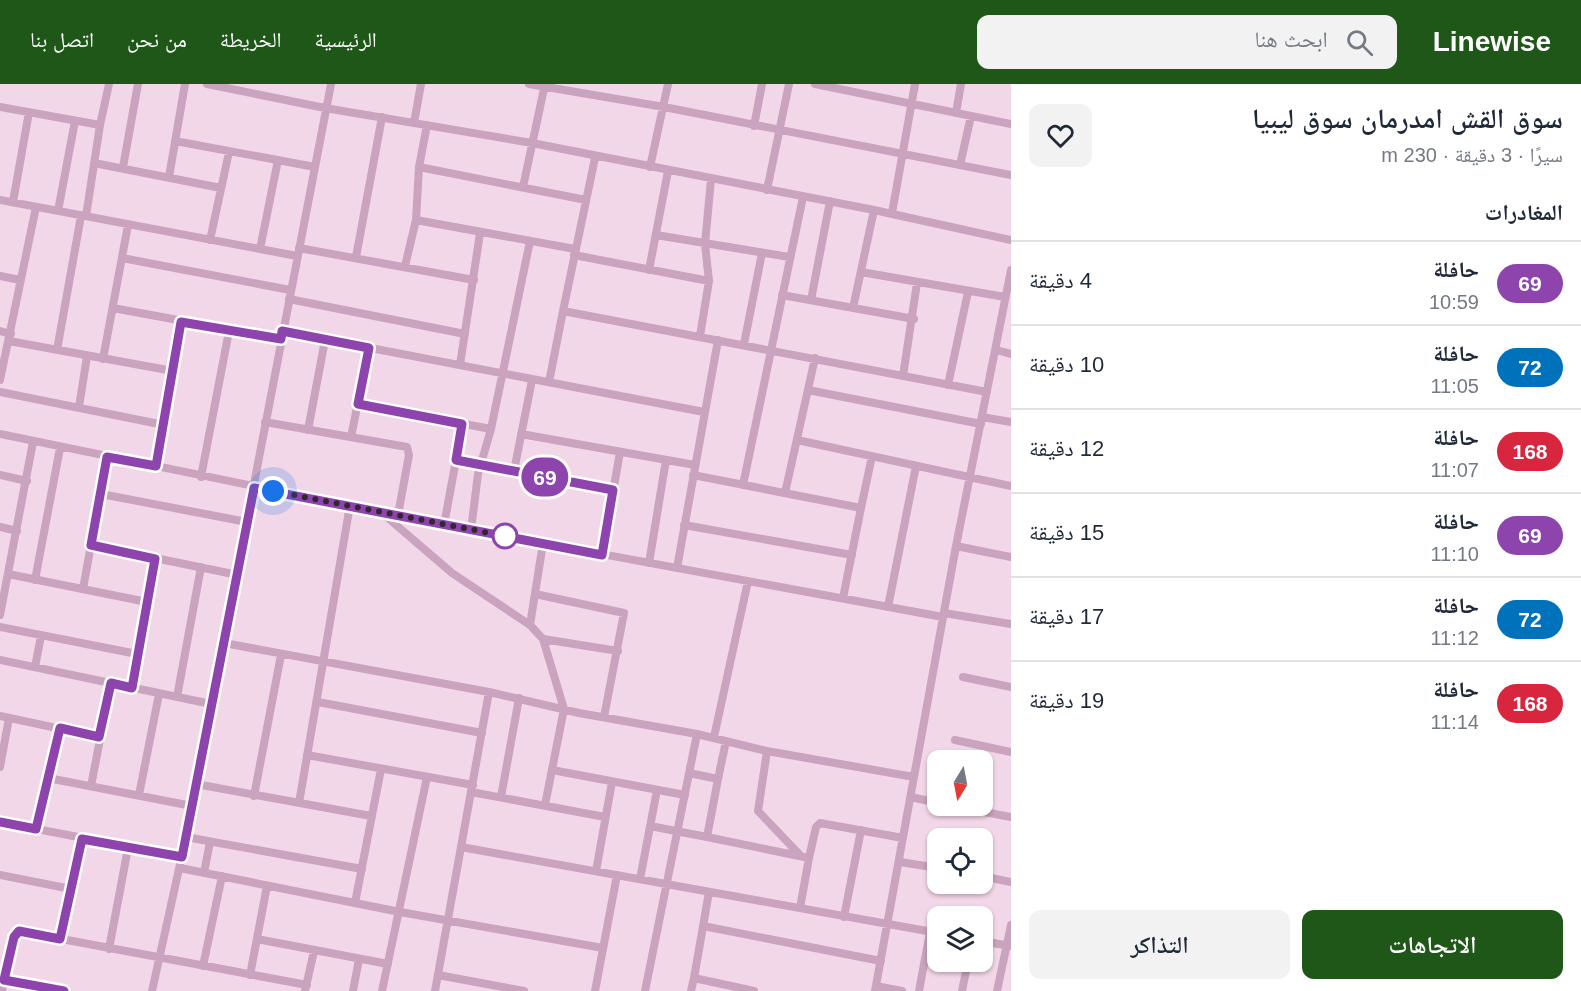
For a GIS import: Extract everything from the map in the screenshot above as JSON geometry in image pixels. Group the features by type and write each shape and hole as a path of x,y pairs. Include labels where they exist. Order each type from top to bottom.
{"street":[{"path":"57,350 109,84"},
{"path":"123,167 138,84"},
{"path":"169,177 185,84"},
{"path":"207,84 325,108 532,143 595,158 892,213 1011,240"},
{"path":"152,991 180,868 331,84"},
{"path":"414,123 421,84"},
{"path":"529,84 664,107 1011,175"},
{"path":"650,167 668,84"},
{"path":"754,126 762,84"},
{"path":"767,190 789,84"},
{"path":"814,84 1011,124"},
{"path":"892,213 915,84"},
{"path":"956,113 961,84"},
{"path":"523,187 545,86"},
{"path":"0,107 100,125"},
{"path":"13,202 29,112"},
{"path":"960,165 971,116"},
{"path":"356,257 382,117"},
{"path":"58,211 75,120"},
{"path":"405,266 416,220 419,168 427,125"},
{"path":"175,141 315,167"},
{"path":"210,240 229,152"},
{"path":"549,382 595,158"},
{"path":"260,249 278,160"},
{"path":"94,163 221,188"},
{"path":"419,168 586,200"},
{"path":"649,270 668,171"},
{"path":"700,336 709,281 705,244 711,179"},
{"path":"742,485 802,197"},
{"path":"0,200 260,249 356,257 474,280"},
{"path":"811,300 830,201"},
{"path":"0,380 36,207"},
{"path":"853,308 874,210"},
{"path":"416,220 530,241 649,270 709,281"},
{"path":"103,359 128,225"},
{"path":"460,365 480,233"},
{"path":"656,235 789,257"},
{"path":"471,530 480,465 491,429 530,241"},
{"path":"744,344 762,253"},
{"path":"122,258 465,334"},
{"path":"902,991 876,988 956,546 1011,270"},
{"path":"861,272 968,292 1008,292"},
{"path":"0,276 20,280"},
{"path":"903,376 914,319 917,283"},
{"path":"948,385 968,292"},
{"path":"782,295 914,319"},
{"path":"113,308 229,331 325,340 704,412"},
{"path":"563,311 987,392"},
{"path":"156,466 181,322"},
{"path":"201,477 229,331"},
{"path":"0,332 10,337 87,357 172,371"},
{"path":"308,430 325,340"},
{"path":"677,568 718,340"},
{"path":"351,437 369,348"},
{"path":"996,350 1011,354"},
{"path":"79,407 87,357"},
{"path":"785,493 815,358"},
{"path":"514,471 532,380"},
{"path":"808,390 981,421 1011,422"},
{"path":"0,392 164,425"},
{"path":"358,404 491,429"},
{"path":"265,422 408,448 398,515"},
{"path":"444,525 462,424"},
{"path":"0,434 254,488 602,555 888,607 1011,624"},
{"path":"521,434 695,465"},
{"path":"797,440 1011,486"},
{"path":"0,615 33,442"},
{"path":"35,580 60,448"},
{"path":"602,555 620,452"},
{"path":"843,598 872,456"},
{"path":"83,589 107,457"},
{"path":"456,460 613,490"},
{"path":"649,563 666,460"},
{"path":"888,607 916,466"},
{"path":"0,475 27,481"},
{"path":"693,475 861,508"},
{"path":"101,494 248,522"},
{"path":"299,803 350,505"},
{"path":"380,511 452,573 530,625 543,639 564,709 545,806"},
{"path":"684,525 852,555"},
{"path":"0,527 17,531"},
{"path":"530,625 543,543"},
{"path":"91,545 238,574"},
{"path":"956,546 1011,557"},
{"path":"132,688 155,559"},
{"path":"177,697 201,567"},
{"path":"8,574 147,602"},
{"path":"714,737 748,581"},
{"path":"535,594 624,613 604,717"},
{"path":"0,627 137,654"},
{"path":"35,667 41,636"},
{"path":"543,639 618,651"},
{"path":"224,643 489,692 564,709 714,737 767,752 914,777"},
{"path":"254,796 281,655"},
{"path":"0,660 211,704"},
{"path":"963,677 1011,687"},
{"path":"91,786 111,683"},
{"path":"435,991 489,692"},
{"path":"139,795 159,693"},
{"path":"501,797 519,698"},
{"path":"318,702 482,733"},
{"path":"0,767 4,717 99,737"},
{"path":"36,829 60,728"},
{"path":"645,991 697,734"},
{"path":"955,740 1011,752"},
{"path":"707,837 726,741"},
{"path":"767,752 758,812 805,857"},
{"path":"307,755 427,777 501,797 605,817"},
{"path":"355,903 381,769"},
{"path":"552,770 685,795"},
{"path":"689,773 718,779"},
{"path":"382,991 427,777"},
{"path":"48,778 192,806"},
{"path":"596,871 612,782"},
{"path":"196,784 371,816"},
{"path":"640,879 657,790"},
{"path":"911,797 927,801"},
{"path":"993,814 1011,817"},
{"path":"0,822 182,857"},
{"path":"800,908 805,857 817,824 903,838"},
{"path":"650,826 805,857"},
{"path":"844,917 861,830"},
{"path":"186,837 362,869"},
{"path":"60,939 82,839"},
{"path":"204,873 210,842"},
{"path":"461,847 927,931"},
{"path":"109,949 128,848"},
{"path":"900,862 927,866"},
{"path":"180,868 400,912 603,948"},
{"path":"0,875 71,889"},
{"path":"595,991 617,875"},
{"path":"203,966 222,876"},
{"path":"993,878 1011,882"},
{"path":"250,975 267,886"},
{"path":"691,991 709,892"},
{"path":"997,991 1009,946 1011,925"},
{"path":"703,926 881,961"},
{"path":"2,991 2,980 15,933 19,931 250,975 306,988 314,951"},
{"path":"257,939 388,964"},
{"path":"993,943 1009,946"},
{"path":"353,991 359,959"},
{"path":"920,991 927,962"},
{"path":"962,991 966,972"},
{"path":"438,975 519,991"},
{"path":"693,978 754,991"},
{"path":"2,980 65,991"}],"bus line":[{"name":"69","path":"0,822 36,829 60,728 99,737 111,683 132,688 155,559 91,545 107,457 156,466 181,322 281,339 282,331 369,348 358,404 462,424 456,460 613,490 602,555 254,488 182,857 82,839 60,939 19,931 15,933 4,980 64,991"}],"route":[{"path":"273,491 507,537 505,536"}]}
